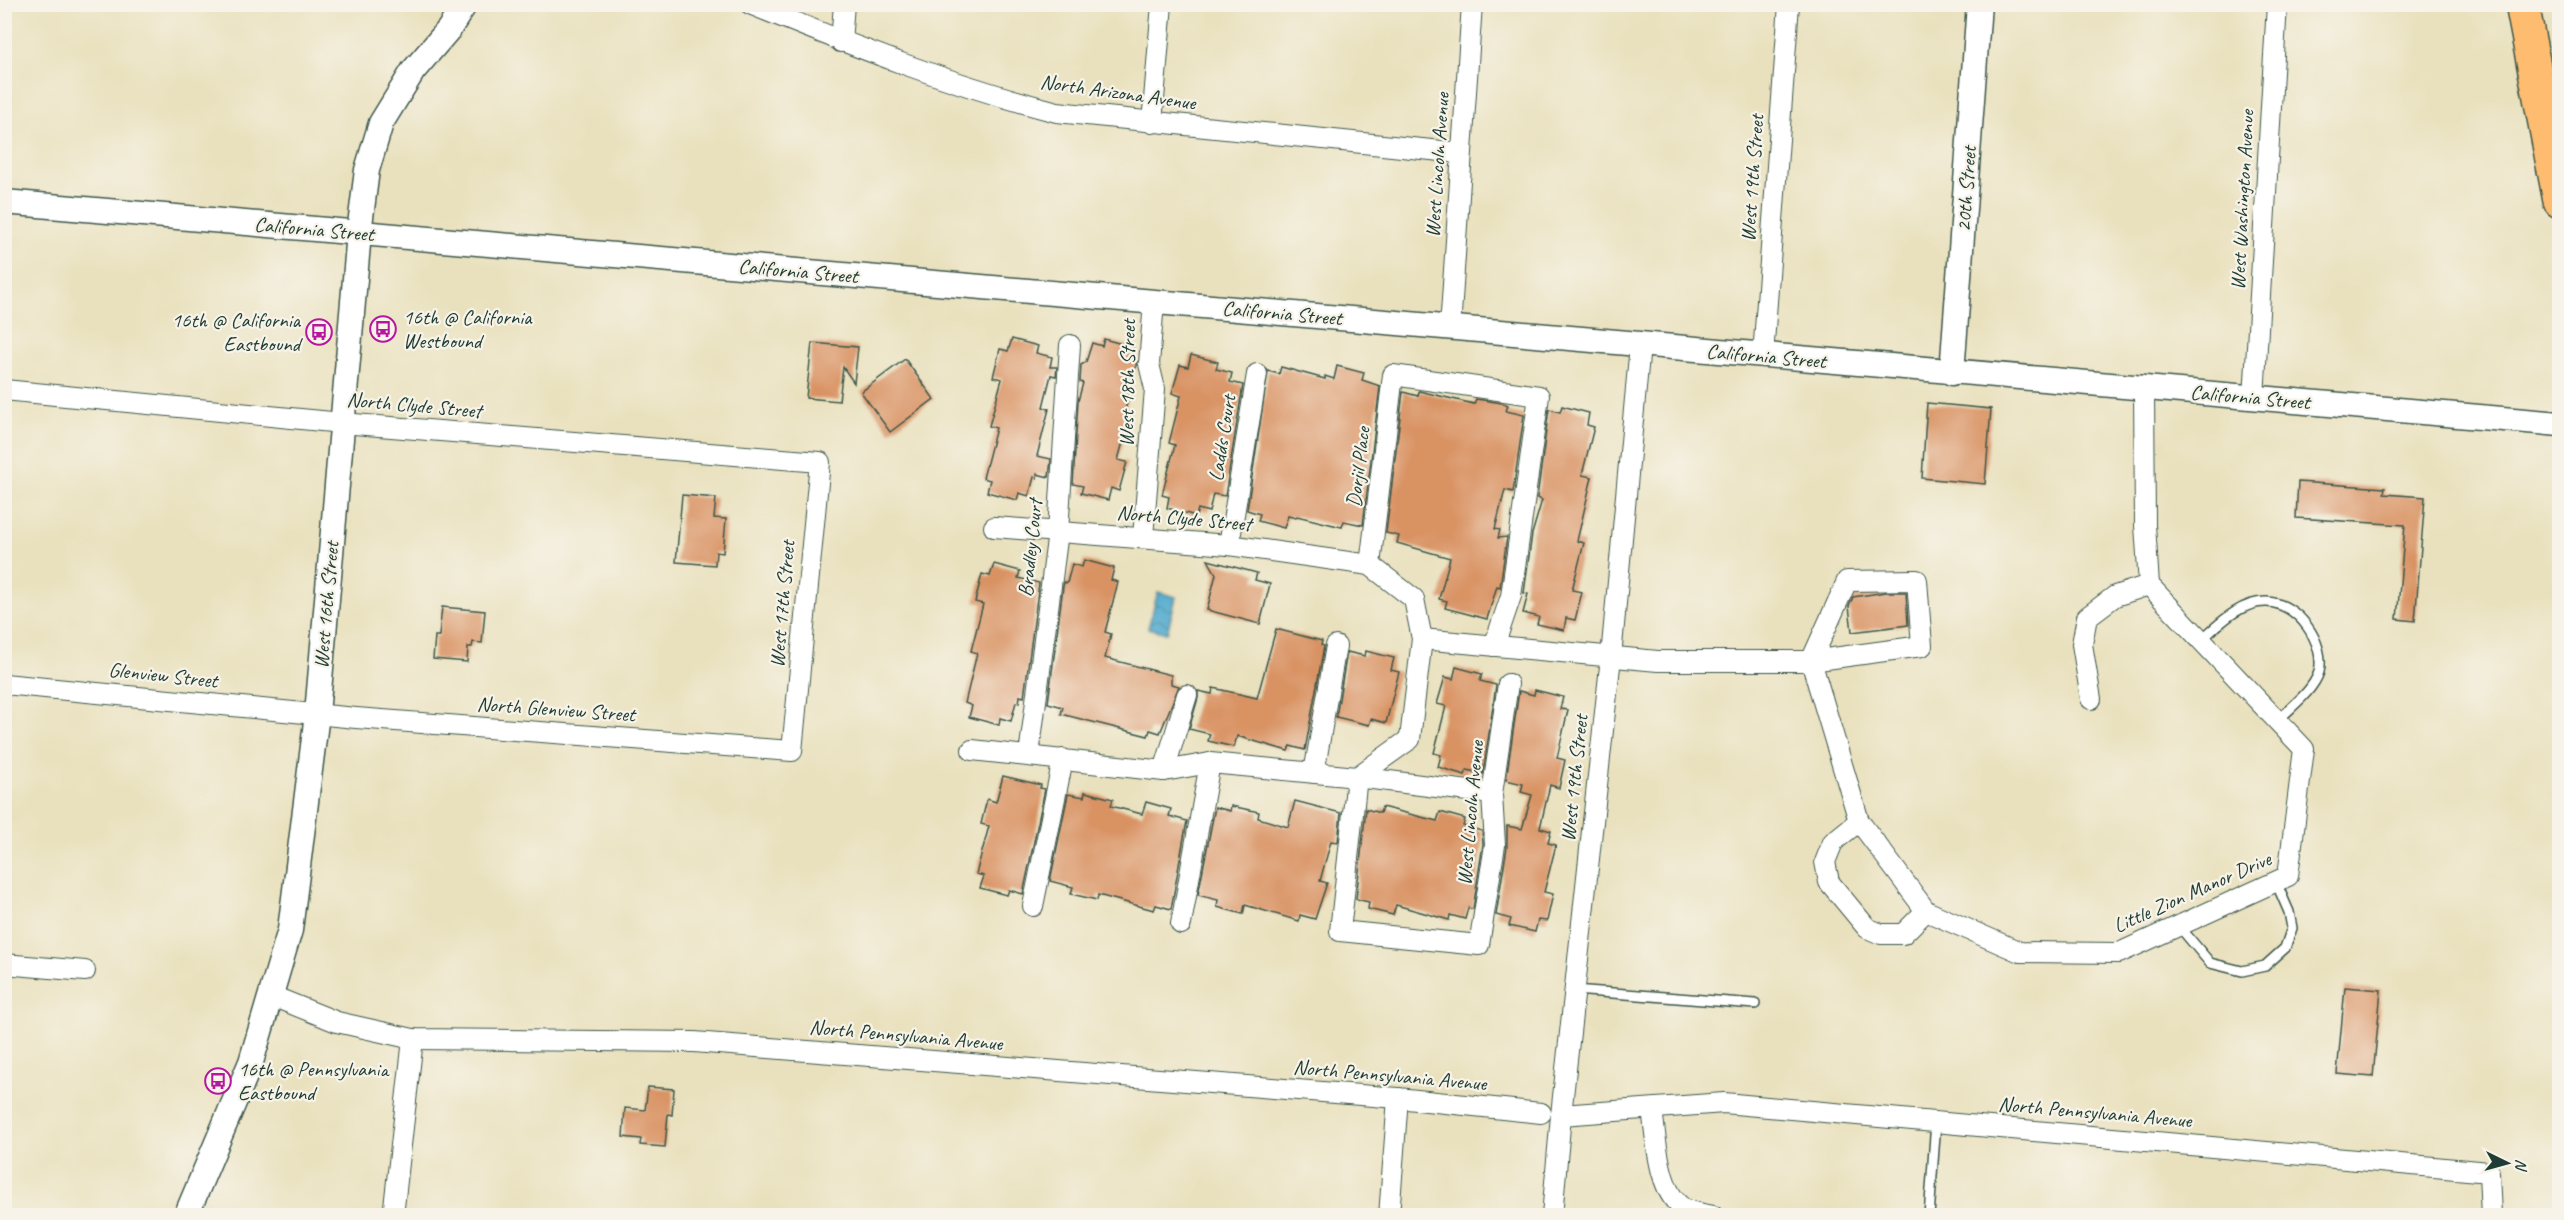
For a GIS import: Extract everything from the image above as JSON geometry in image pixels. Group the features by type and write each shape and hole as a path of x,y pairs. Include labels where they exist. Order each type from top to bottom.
{"highway":[{"path":"2522,4 2559,201"}],"street":[{"name":"West 16th Street","path":"186,1215 251,1062 290,930 317,714 359,232 367,170 381,123 413,71 449,29 465,4"},
{"name":"North Arizona Avenue","path":"750,4 841,42 997,96 1057,112 1461,153"},
{"path":"841,42 844,4"},
{"path":"1152,123 1162,4"},
{"name":"West Lincoln Avenue","path":"1450,329 1472,4"},
{"name":"West 19th Street","path":"1763,356 1788,4"},
{"name":"20th Street","path":"1952,373 1979,4"},
{"name":"West Washington Avenue","path":"2254,398 2277,4"},
{"name":"California Street","path":"4,202 2559,424"},
{"name":"West 18th Street","path":"1143,537 1155,389 1149,364 1154,302"},
{"name":"Bradley Court","path":"1029,755 1058,532 1070,345"},
{"name":"West 19th Street","path":"1552,1215 1611,657 1640,345"},
{"name":"Ladds Court","path":"1229,545 1257,374"},
{"name":"Dorjil Place","path":"1370,565 1393,375 1539,396 1511,596 1494,646"},
{"path":"2091,699 2082,644 2087,617 2115,596 2149,585 2145,525 2144,388"},
{"name":"North Clyde Street","path":"4,390 342,423 820,462"},
{"name":"West 17th Street","path":"792,751 820,462"},
{"name":"North Clyde Street","path":"994,527 1229,545 1370,565"},
{"path":"1358,777 1410,739 1422,639 1414,598 1370,565"},
{"path":"1422,639 1658,661 1810,661 1922,646 1917,580 1847,581 1810,661 1859,820 1926,911 1903,934 1881,934 1867,928 1829,882 1825,862 1833,842 1859,820"},
{"name":"Little Zion Manor Drive","path":"1926,911 2020,952 2119,953 2288,876 2304,749 2149,585"},
{"path":"1314,773 1336,646"},
{"name":"Glenview Street","path":"4,684 317,714"},
{"name":"West Lincoln Avenue","path":"1358,777 1340,931 1479,945 1495,845 1492,794 1508,684"},
{"path":"1164,771 1187,695"},
{"name":"North Glenview Street","path":"317,714 792,751"},
{"path":"972,750 1164,771 1210,763 1358,777 1492,794"},
{"path":"1033,906 1063,759"},
{"path":"1181,924 1210,763"},
{"path":"4,964 85,970"},
{"name":"North Pennsylvania Avenue","path":"272,996 337,1022 413,1039 694,1042 1398,1098 1540,1113"},
{"path":"393,1215 413,1039"},
{"path":"1389,1215 1398,1098"},
{"name":"North Pennsylvania Avenue","path":"1561,1115 1724,1103 2489,1172 2491,1215"},
{"path":"1652,1109 1660,1164 1670,1196 1685,1209 1713,1215"}],"lane":[{"path":"2201,640 2231,614 2248,606 2267,602 2287,608 2313,632 2320,653 2318,673 2307,690 2277,721"},
{"path":"2179,926 2210,963 2242,971 2265,966 2285,948 2292,928 2289,912 2276,882"},
{"path":"1575,990 1755,1004"},
{"path":"1929,1215 1936,1122"}],"water":[{"path":"1158,592 1176,597 1167,633 1148,628"}],"building":[{"path":"1012,339 1038,346 1036,353 1052,357 1050,367 1057,367 1056,376 1051,375 1043,407 1049,409 1037,456 1051,459 1049,477 1037,474 1029,496 1019,493 1017,500 987,492 990,480 983,478 996,428 989,426 1002,379 993,377 1000,349 1008,351"},
{"path":"1104,339 1133,347 1130,359 1137,361 1125,411 1131,413 1118,460 1127,462 1119,491 1111,488 1108,500 1081,493 1083,486 1073,484 1078,401 1083,383 1080,382 1081,365 1086,362 1092,343 1102,346"},
{"path":"812,343 858,347 854,383 843,367 839,401 806,398"},
{"path":"1191,355 1218,362 1216,369 1232,373 1230,382 1243,385 1225,496 1213,494 1209,512 1198,509 1196,516 1167,508 1169,497 1162,495 1175,445 1169,443 1181,396 1172,393 1180,365 1188,367"},
{"path":"905,359 934,399 890,432 861,392"},
{"path":"1337,366 1364,373 1362,380 1380,386 1363,525 1344,521 1342,527 1297,516 1296,518 1288,516 1284,528 1258,521 1260,514 1247,510 1268,371 1279,374 1281,367 1325,379 1325,376 1334,379"},
{"path":"1419,391 1474,404 1476,399 1502,403 1508,405 1506,411 1524,415 1513,492 1505,490 1495,529 1500,530 1498,538 1507,537 1500,587 1497,586 1487,619 1445,608 1447,601 1439,599 1450,558 1397,543 1399,536 1386,533 1403,392 1418,396"},
{"path":"1927,403 1991,409 1985,484 1922,478"},
{"path":"1562,406 1589,413 1587,425 1594,427 1582,475 1592,477 1577,541 1584,543 1572,590 1582,592 1575,620 1566,618 1564,630 1537,624 1539,617 1523,613 1528,594 1524,593 1532,534 1542,500 1537,498 1549,409 1560,412"},
{"path":"2298,482 2385,488 2384,494 2425,497 2415,621 2397,619 2405,525 2296,518"},
{"path":"682,495 716,498 714,518 726,519 723,553 716,552 715,565 676,562"},
{"path":"1084,560 1114,568 1111,580 1118,582 1105,632 1111,634 1105,658 1171,675 1171,684 1179,686 1160,733 1150,730 1148,736 1061,714 1063,707 1048,703 1064,582 1067,583 1072,564 1082,567"},
{"path":"1208,560 1257,573 1255,580 1270,584 1260,624 1207,610 1216,574"},
{"path":"994,564 1020,571 1018,578 1039,583 1024,697 1020,696 1019,703 1016,702 1011,721 1000,718 999,725 969,717 972,706 965,703 977,653 971,651 983,604 975,602 982,574 990,576"},
{"path":"1886,592 1906,592 1908,625 1852,632 1849,606 1853,597"},
{"path":"442,607 485,611 482,643 473,642 472,647 468,647 467,662 433,659 435,636 439,636"},
{"path":"1276,629 1322,641 1321,645 1324,646 1305,750 1290,746 1288,751 1237,736 1234,747 1208,741 1210,734 1189,729 1198,691 1212,694 1213,688 1257,698"},
{"path":"1366,651 1394,658 1391,670 1399,672 1386,723 1371,719 1369,725 1336,717 1347,652 1365,656"},
{"path":"1456,667 1482,674 1480,681 1496,685 1483,774 1467,770 1465,775 1438,767 1441,755 1434,753 1446,706 1437,704 1445,677 1453,679"},
{"path":"1535,690 1563,697 1560,709 1568,710 1557,758 1565,760 1559,788 1550,785 1540,828 1551,831 1548,843 1556,845 1544,892 1553,894 1547,921 1538,920 1535,932 1509,926 1511,919 1496,915 1507,847 1507,826 1522,829 1532,795 1521,792 1523,784 1506,780 1519,691 1534,695"},
{"path":"1003,776 1041,785 1040,788 1045,789 1023,894 1009,890 1007,895 980,888 984,876 976,874 989,826 981,824 987,799 996,802"},
{"path":"1085,792 1113,799 1111,806 1142,814 1146,802 1171,809 1169,816 1187,821 1171,909 1156,905 1154,910 1098,895 1097,900 1071,894 1073,887 1050,881 1068,794 1084,797"},
{"path":"1295,801 1341,813 1338,842 1331,841 1320,881 1327,883 1315,919 1300,915 1299,921 1245,905 1243,914 1217,907 1218,900 1198,895 1215,807 1230,811 1231,806 1259,812 1258,818 1288,827"},
{"path":"1382,807 1437,821 1440,812 1465,819 1463,826 1482,831 1483,844 1473,909 1468,908 1465,919 1450,915 1449,920 1396,905 1393,915 1368,909 1369,902 1356,899 1366,809 1380,813"},
{"path":"2345,987 2381,990 2373,1077 2337,1074"},
{"path":"648,1087 674,1089 672,1115 668,1114 665,1147 640,1145 641,1139 623,1137 625,1108 645,1110"}],"place":[{"name":"16th @ California Westbound","path":"383,329"},
{"name":"16th @ California Eastbound","path":"319,332"},
{"name":"16th @ Pennsylvania Eastbound","path":"218,1081"}]}
